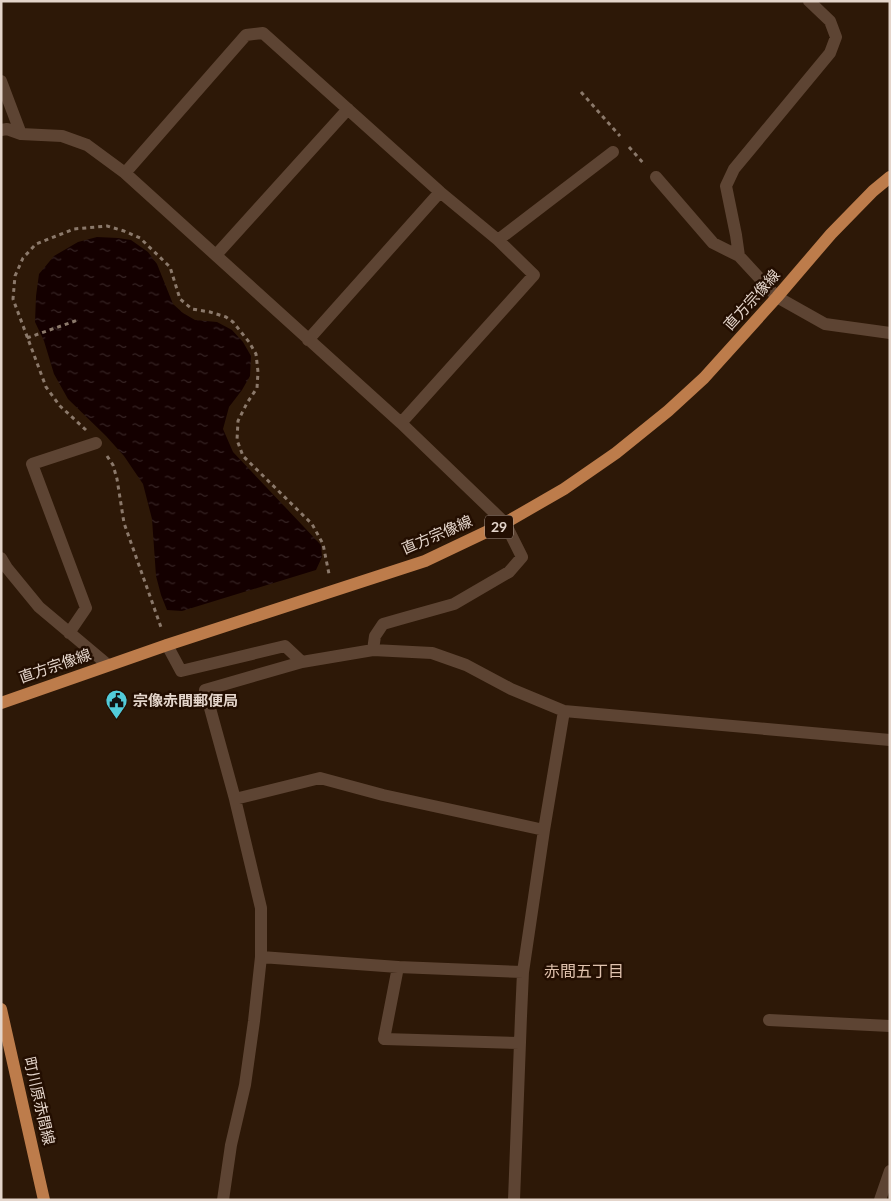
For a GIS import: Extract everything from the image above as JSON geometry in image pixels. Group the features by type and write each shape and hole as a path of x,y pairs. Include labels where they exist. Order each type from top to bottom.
{"main road":[{"name":"直方宗像線","path":"1,703 167,645 425,561 505,523 564,489 616,453 668,411 704,378 777,298 831,234 890,177"},
{"name":"町川原赤間線","path":"1,1009 44,1200"}],"street":[{"path":"739,256 726,186 734,170 830,54 836,37 830,21 809,1"},
{"path":"125,173 246,35 264,33 440,192 498,240 534,275 401,422"},
{"path":"1,81 22,134"},
{"path":"216,255 348,109"},
{"path":"1,130 22,134 62,136 87,145 125,173 401,422 505,523 522,557 509,572 454,604 383,624 375,636 373,650"},
{"path":"498,240 613,152"},
{"path":"656,177 713,243 739,256 777,298 825,324 890,333"},
{"path":"308,340 440,192"},
{"path":"69,633 86,608 32,464 96,443"},
{"path":"1,558 39,607 108,665"},
{"path":"167,645 181,671 285,646 302,662"},
{"path":"223,1200 231,1144 245,1085 254,1022 261,958 261,908 235,799 205,690 302,662 373,650 432,653 466,665 511,689 564,711 890,740"},
{"path":"514,1200 523,972 564,711"},
{"path":"235,799 320,778 383,795 544,830"},
{"path":"261,958 523,972"},
{"path":"398,966 384,1039 520,1043"},
{"path":"768,1020 890,1026"},
{"path":"880,1200 890,1171"}],"path":[{"path":"167,645 124,523 113,465 84,428 60,406 46,387 13,299 14,276 23,258 36,244 74,229 106,226 140,238 170,268 180,299 192,309 226,317 233,322 249,342 256,354 257,388 238,421 237,440 243,456 312,524 323,544 333,590"},
{"path":"27,338 78,320"}],"water":[{"path":"97,237 131,240 148,252 157,264 173,304 195,320 217,322 232,330 243,342 251,356 250,376 229,407 223,429 233,452 321,545 322,557 316,570 182,611 167,610 156,576 152,519 143,484 124,456 68,399 54,374 44,341 35,322 39,274 54,256 78,242"}],"place":[{"name":"宗像赤間郵便局","path":"117,720"}],"district":[{"name":"赤間五丁目","path":"584,971"}]}
